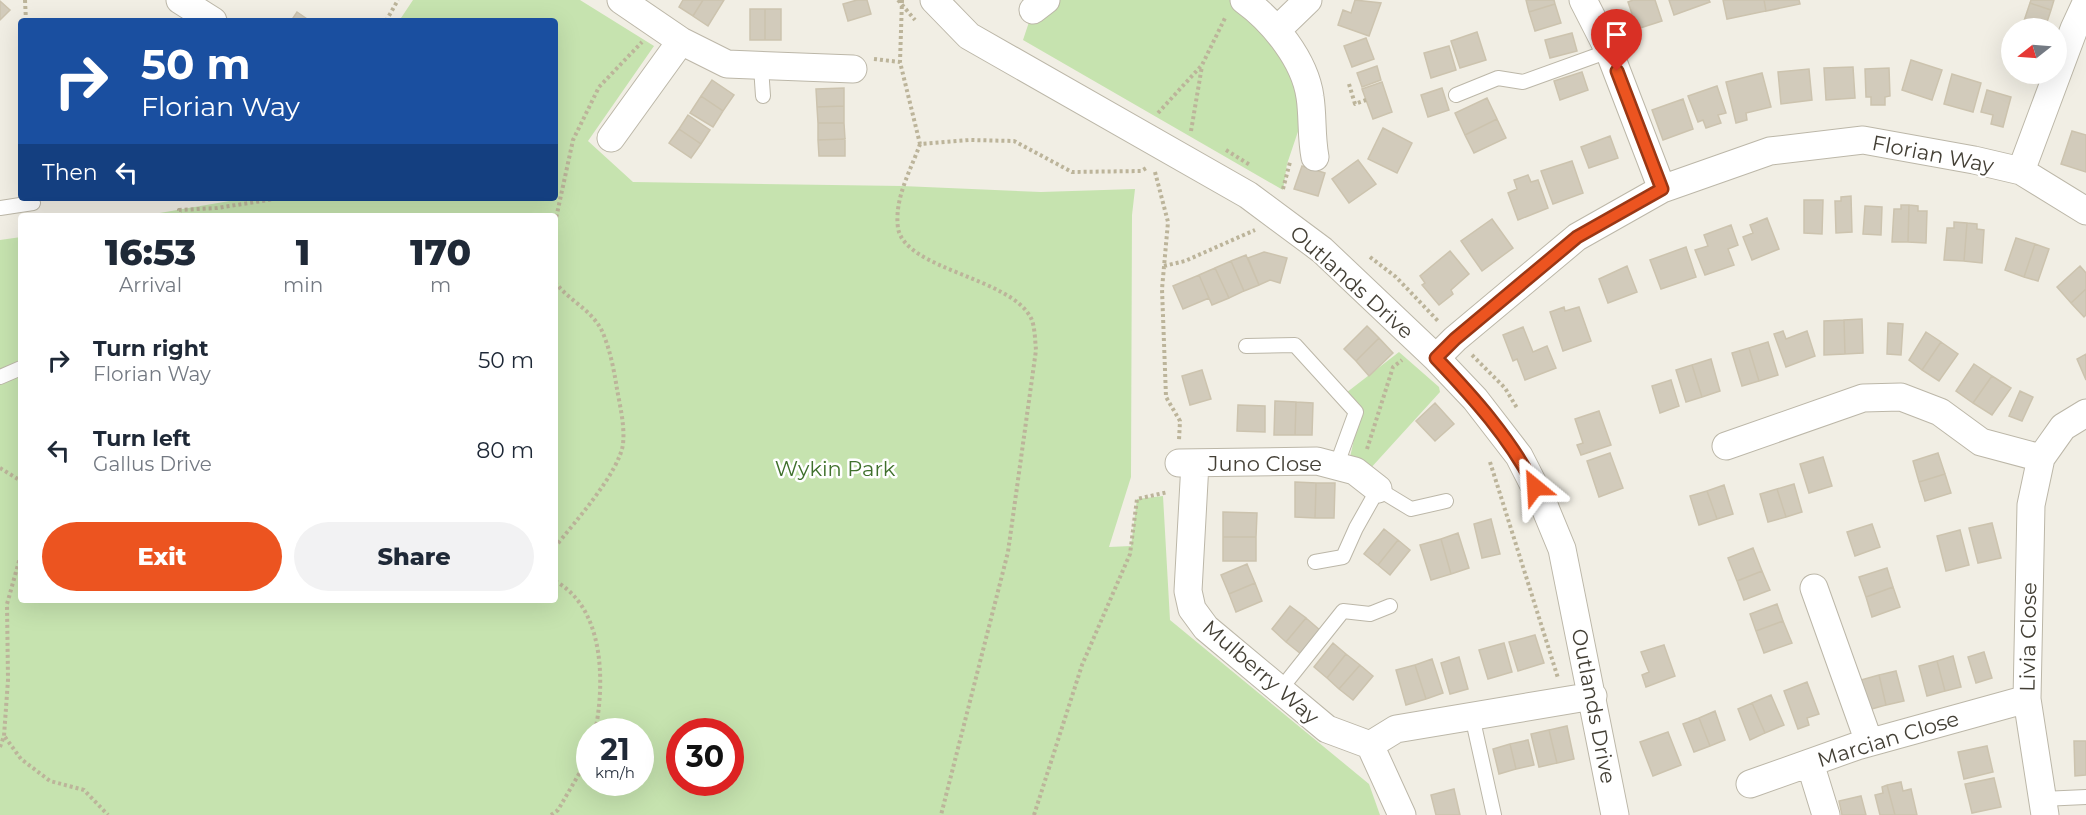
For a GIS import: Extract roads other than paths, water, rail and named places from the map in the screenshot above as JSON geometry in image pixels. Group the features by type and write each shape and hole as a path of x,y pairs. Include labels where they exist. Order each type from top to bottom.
{"street":[{"path":"621,0 681,41 727,64 853,69"},
{"name":"Outlands Drive","path":"934,0 969,36 1248,195 1322,250 1436,358 1475,399 1519,456 1543,503 1562,549 1616,815"},
{"path":"1278,29 1308,0"},
{"path":"1584,0 1609,51 1662,189"},
{"path":"2021,171 2074,29 2086,3"},
{"path":"1237,5 1278,29 1302,73 1310,96 1310,127 1314,157"},
{"path":"185,7 207,18"},
{"path":"611,138 681,41"},
{"name":"Florian Way","path":"1436,358 1455,339 1577,237 1662,189 1770,151 1863,140 2021,171 2086,212"},
{"path":"1726,446 1863,398 1901,397 1940,412 1981,442 2041,458 2063,427 2086,412"},
{"name":"Livia Close","path":"2041,458 2031,505 2027,699 2044,807"},
{"name":"Juno Close","path":"1186,463 1317,461 1346,468"},
{"name":"Mulberry Way","path":"1186,463 1188,591 1192,609 1206,628 1327,729 1370,745"},
{"path":"1346,468 1378,489"},
{"path":"1814,588 1869,742"},
{"path":"1401,815 1370,745 1396,729 1593,696"},
{"name":"Marcian Close","path":"1750,784 1869,742 2027,699"},
{"path":"1810,763 1826,815"}],"lane":[{"path":"1456,95 1497,78 1524,82 1609,51"},
{"path":"761,67 763,96"},
{"path":"0,208 33,203"},
{"path":"1246,345 1295,345 1356,412 1346,468"},
{"path":"0,377 18,369"},
{"path":"1315,562 1343,557 1378,489 1411,509 1446,501"},
{"path":"1280,690 1343,611 1370,614 1390,606"},
{"path":"1472,716 1494,815"},
{"path":"2044,807 2086,796"}],"park label":[{"name":"Wykin Park","path":"835,468"}]}
